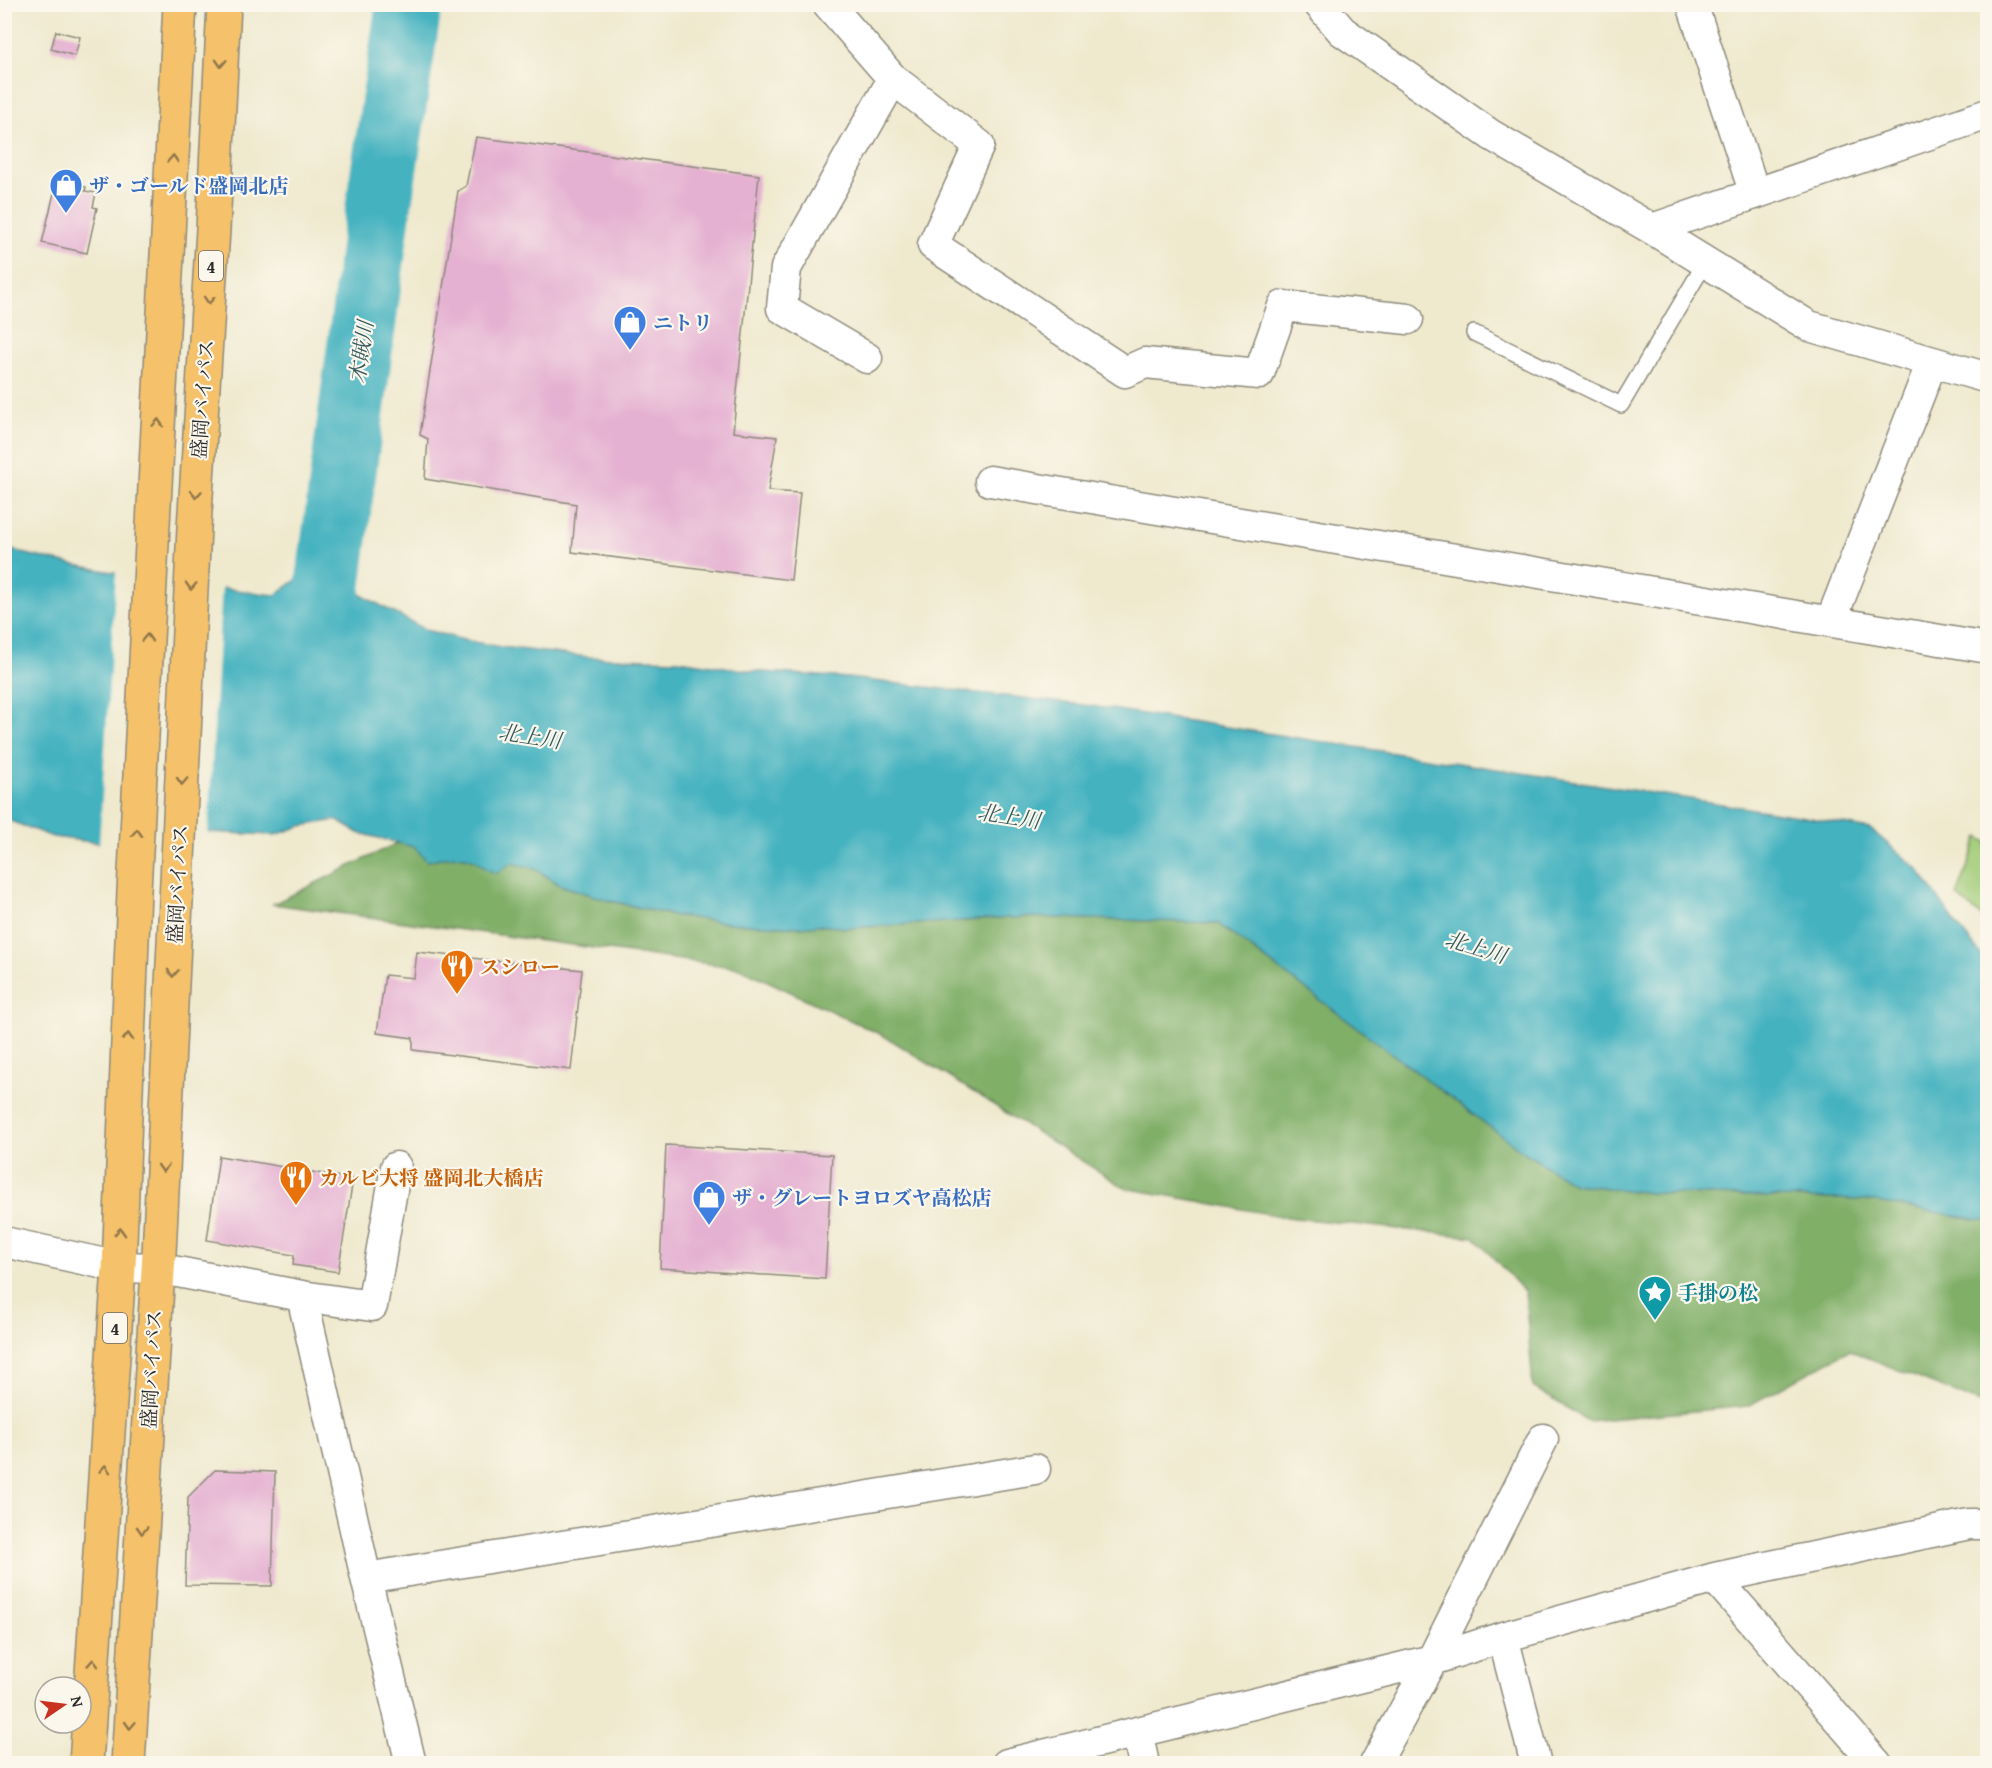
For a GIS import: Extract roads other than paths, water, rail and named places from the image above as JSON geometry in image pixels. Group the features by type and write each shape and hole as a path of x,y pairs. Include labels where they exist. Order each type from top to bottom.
{"highway":[{"name":"盛岡バイパス","path":"86,1764 119,1267 134,891 180,4"},
{"name":"盛岡バイパス","path":"128,1764 157,1268 194,528 213,230 224,4"}],"street":[{"path":"828,4 893,79 979,146 933,245 1125,372 1145,363 1258,374 1283,306 1408,319"},
{"path":"1319,4 1342,31 1491,135 1652,229 1809,326 1988,378"},
{"path":"1692,4 1755,194"},
{"path":"867,358 782,308 786,268 893,79"},
{"path":"1652,229 1988,114"},
{"path":"1831,621 1932,362"},
{"path":"990,481 1988,648"},
{"path":"4,1242 119,1267 157,1268 302,1296 372,1306 396,1167"},
{"path":"302,1296 411,1764"},
{"path":"1375,1764 1432,1660 1543,1439"},
{"path":"366,1578 1035,1469"},
{"path":"1006,1764 1432,1660 1503,1637 1715,1578 1981,1531"},
{"path":"1715,1578 1877,1764"},
{"path":"1503,1637 1536,1764"},
{"path":"1137,1732 1144,1764"}],"lane":[{"path":"1474,333 1620,405 1705,263"}],"water":[{"name":"北上川","path":"4,548 105,571 275,595 306,573 312,561 339,566 345,578 363,596 426,630 501,647 588,657 679,660 751,671 848,678 1092,706 1870,829 1918,869 1957,925 1987,962 1987,1221 1865,1200 1651,1193 1574,1184 1525,1153 1217,923 1027,917 847,928 819,925 799,927 730,923 671,915 607,900 560,885 534,868 512,863 497,873 465,857 452,856 427,861 414,847 359,833 336,820 301,826 275,835 199,832 101,843 53,837 5,819"}],"waterway":[{"name":"木賊川","path":"319,655 380,196 409,4"}],"place":[{"name":"ザ・ゴールド盛岡北店","path":"66,214"},
{"name":"ニトリ","path":"630,351"},
{"name":"スシロー","path":"457,995"},
{"name":"カルビ大将 盛岡北大橋店","path":"296,1206"},
{"name":"ザ・グレートヨロズヤ高松店","path":"709,1226"},
{"name":"手掛の松","path":"1655,1321"}]}
